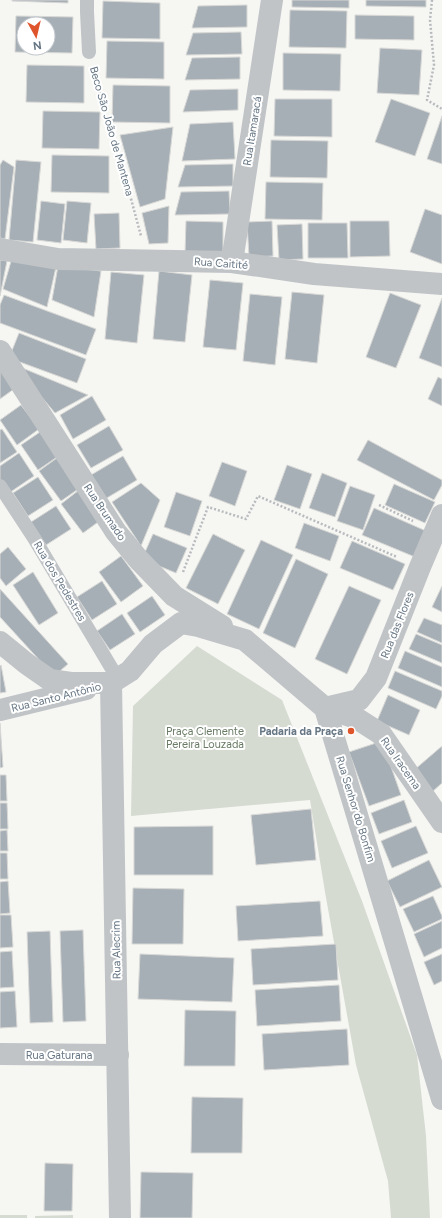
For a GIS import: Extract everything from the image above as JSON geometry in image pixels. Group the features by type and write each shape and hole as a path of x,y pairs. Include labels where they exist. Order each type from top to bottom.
{"street":[{"name":"Rua Itamaracá","path":"232,262 272,0"},
{"name":"Rua Caitité","path":"0,249 58,259 232,262 314,274 442,284"},
{"name":"Rua Brumado","path":"0,351 116,532 139,560 174,596 245,640"},
{"name":"Rua das Flores","path":"325,708 359,700 376,678 439,523"},
{"path":"0,642 50,680 71,683 115,681 130,671 152,644 181,623 198,626 245,640 325,708"},
{"name":"Rua Santo Antônio","path":"0,710 115,681"},
{"name":"Rua Alecrim","path":"115,681 120,1218"},
{"name":"Rua Iracema","path":"325,708 356,718 381,734 442,822"},
{"name":"Rua Senhor do Bonfim","path":"325,708 442,1099"},
{"name":"Rua Gaturana","path":"0,1054 118,1055"}],"lane":[{"name":"Beco São João de Mantena","path":"87,0 86,12 89,52"},
{"name":"Rua dos Pedestres","path":"0,486 34,538 115,681"}],"path":[{"path":"432,0 430,20 434,65 427,100 442,109"},
{"name":"Beco São João de Mantena","path":"89,52 104,112 130,195 147,260"},
{"path":"174,596 208,507 246,519 258,496 420,567"},
{"path":"379,505 439,523"}],"green space":[{"name":"Praça Clemente Pereira Louzada","path":"197,646 282,700 362,901 417,1055 426,1136 430,1218 391,1218 388,1181 356,1065 310,800 131,816 133,706"},
{"path":"0,1215 27,1215 27,1218 0,1218"},
{"path":"73,1215 73,1218 35,1218 35,1216"}],"building":[{"path":"68,0 68,3 12,1"},
{"path":"292,0 349,0 349,8 292,7"},
{"path":"366,0 426,0 426,7 366,6"},
{"path":"103,1 160,3 160,39 102,38"},
{"path":"247,5 247,27 192,28 198,6"},
{"path":"290,10 347,11 346,48 289,47"},
{"path":"355,15 414,16 414,40 355,39"},
{"path":"16,16 16,52 15,52"},
{"path":"56,17 73,17 72,53 56,53"},
{"path":"241,32 242,54 186,55 193,33"},
{"path":"107,41 164,42 164,79 106,78"},
{"path":"380,48 422,50 419,95 377,93"},
{"path":"283,53 341,54 340,91 283,90"},
{"path":"240,57 240,79 185,80 192,58"},
{"path":"27,65 84,66 84,103 26,102"},
{"path":"113,85 170,86 170,123 112,122"},
{"path":"238,89 238,110 183,112 190,90"},
{"path":"275,99 332,99 332,137 274,136"},
{"path":"391,99 430,113 415,156 375,142"},
{"path":"43,111 100,112 99,149 42,148"},
{"path":"442,116 442,164 427,159"},
{"path":"233,122 235,159 182,161 190,124"},
{"path":"173,127 165,199 140,207 120,135"},
{"path":"271,140 328,141 327,178 270,177"},
{"path":"52,155 109,156 109,193 51,192"},
{"path":"3,160 14,167 5,239 0,238 0,165"},
{"path":"16,160 41,162 33,242 9,240"},
{"path":"233,164 233,186 178,187 185,165"},
{"path":"266,182 323,183 322,220 265,219"},
{"path":"229,191 230,214 175,215 181,192"},
{"path":"41,201 65,204 61,243 37,240"},
{"path":"67,201 91,203 87,243 63,240"},
{"path":"169,206 168,243 149,244 142,213"},
{"path":"425,209 442,215 442,264 410,252"},
{"path":"119,213 120,248 96,249 94,214"},
{"path":"186,221 223,222 223,255 185,254"},
{"path":"272,221 273,256 249,257 247,222"},
{"path":"350,221 389,221 390,256 350,257"},
{"path":"308,223 347,223 348,258 308,258"},
{"path":"302,224 303,259 279,260 277,225"},
{"path":"12,258 56,267 47,307 3,289"},
{"path":"0,260 7,261 0,296"},
{"path":"58,266 101,271 94,317 52,300"},
{"path":"159,271 192,275 185,342 153,339"},
{"path":"111,272 144,275 137,343 105,339"},
{"path":"210,280 243,283 236,350 203,347"},
{"path":"292,292 324,295 317,363 285,359"},
{"path":"390,293 421,305 396,368 366,357"},
{"path":"250,294 282,297 275,365 243,361"},
{"path":"4,295 96,329 86,355 0,323 0,305"},
{"path":"442,298 442,367 419,358"},
{"path":"19,333 86,359 77,383 9,358"},
{"path":"15,365 88,395 55,413"},
{"path":"0,369 14,389 0,399"},
{"path":"438,377 442,379 442,406 428,399"},
{"path":"92,396 106,420 73,439 60,415"},
{"path":"21,405 39,429 17,445 0,420"},
{"path":"109,426 123,450 91,468 77,445"},
{"path":"2,429 17,452 0,463 0,430"},
{"path":"43,430 60,455 38,470 21,445"},
{"path":"368,440 442,480 442,485 434,500 357,460"},
{"path":"19,453 34,476 9,493 0,479 0,466"},
{"path":"61,455 84,485 61,501 39,471"},
{"path":"123,456 137,480 105,499 91,475"},
{"path":"222,462 247,471 235,506 209,496"},
{"path":"287,465 312,474 300,509 274,500"},
{"path":"322,473 347,483 335,517 309,508"},
{"path":"38,477 53,500 28,516 13,493"},
{"path":"141,483 160,500 141,546 112,502"},
{"path":"394,484 435,502 425,523 385,505"},
{"path":"350,486 375,495 363,530 337,521"},
{"path":"83,487 105,517 83,533 61,504"},
{"path":"176,492 202,501 190,536 164,527"},
{"path":"56,506 71,529 46,545 31,522"},
{"path":"374,508 426,531 415,557 362,535"},
{"path":"304,523 339,536 330,561 295,548"},
{"path":"153,534 187,548 176,573 142,559"},
{"path":"213,534 245,550 218,604 186,588"},
{"path":"261,540 293,555 259,629 227,614"},
{"path":"352,541 405,564 393,590 340,568"},
{"path":"8,547 26,569 6,586 0,578 0,554"},
{"path":"121,556 143,586 121,602 99,572"},
{"path":"296,559 328,574 295,648 263,633"},
{"path":"33,572 58,613 39,625 13,585"},
{"path":"102,581 117,604 92,620 77,597"},
{"path":"349,586 381,600 347,674 315,659"},
{"path":"442,586 442,612 432,607"},
{"path":"0,589 68,664 54,676 0,617"},
{"path":"152,596 165,615 140,632 127,613"},
{"path":"122,614 135,634 110,650 97,631"},
{"path":"424,618 442,625 442,643 417,632"},
{"path":"416,634 442,645 442,663 409,649"},
{"path":"405,651 442,667 442,687 398,668"},
{"path":"1,665 6,692 0,693 0,666"},
{"path":"395,671 442,691 442,696 436,709 388,688"},
{"path":"388,695 420,710 409,735 377,721"},
{"path":"0,723 3,767 0,768"},
{"path":"382,741 401,795 369,806 349,752"},
{"path":"442,746 442,783 432,792 413,771"},
{"path":"0,775 6,775 7,801 0,801"},
{"path":"404,800 412,822 379,834 371,813"},
{"path":"0,803 7,803 8,829 0,829"},
{"path":"311,809 316,860 256,865 251,815"},
{"path":"213,826 213,875 134,875 134,827"},
{"path":"416,826 428,853 392,868 381,841"},
{"path":"7,830 8,851 0,851 0,831"},
{"path":"0,853 7,853 8,879 0,879"},
{"path":"429,860 442,887 400,907 387,881"},
{"path":"8,881 10,913 0,914 0,882"},
{"path":"133,888 184,889 183,944 132,944"},
{"path":"433,896 442,919 414,932 403,909"},
{"path":"320,901 323,936 238,941 236,906"},
{"path":"0,915 11,915 13,947 0,948"},
{"path":"442,921 442,948 424,957 414,934"},
{"path":"83,930 86,1021 63,1022 60,931"},
{"path":"50,931 53,1022 30,1023 27,932"},
{"path":"336,944 338,980 253,985 251,949"},
{"path":"12,951 14,987 0,988 0,952"},
{"path":"140,954 234,958 232,1002 138,999"},
{"path":"442,954 442,981 434,985 424,962"},
{"path":"339,985 341,1021 257,1026 255,990"},
{"path":"15,991 17,1027 0,1028 0,992"},
{"path":"185,1010 236,1011 235,1066 184,1066"},
{"path":"347,1029 349,1065 264,1070 262,1034"},
{"path":"192,1097 243,1098 242,1153 191,1153"},
{"path":"45,1163 73,1164 72,1211 44,1211"},
{"path":"141,1172 193,1173 192,1218 140,1218"}],"place":[{"name":"Padaria da Praça","path":"351,731"}]}
